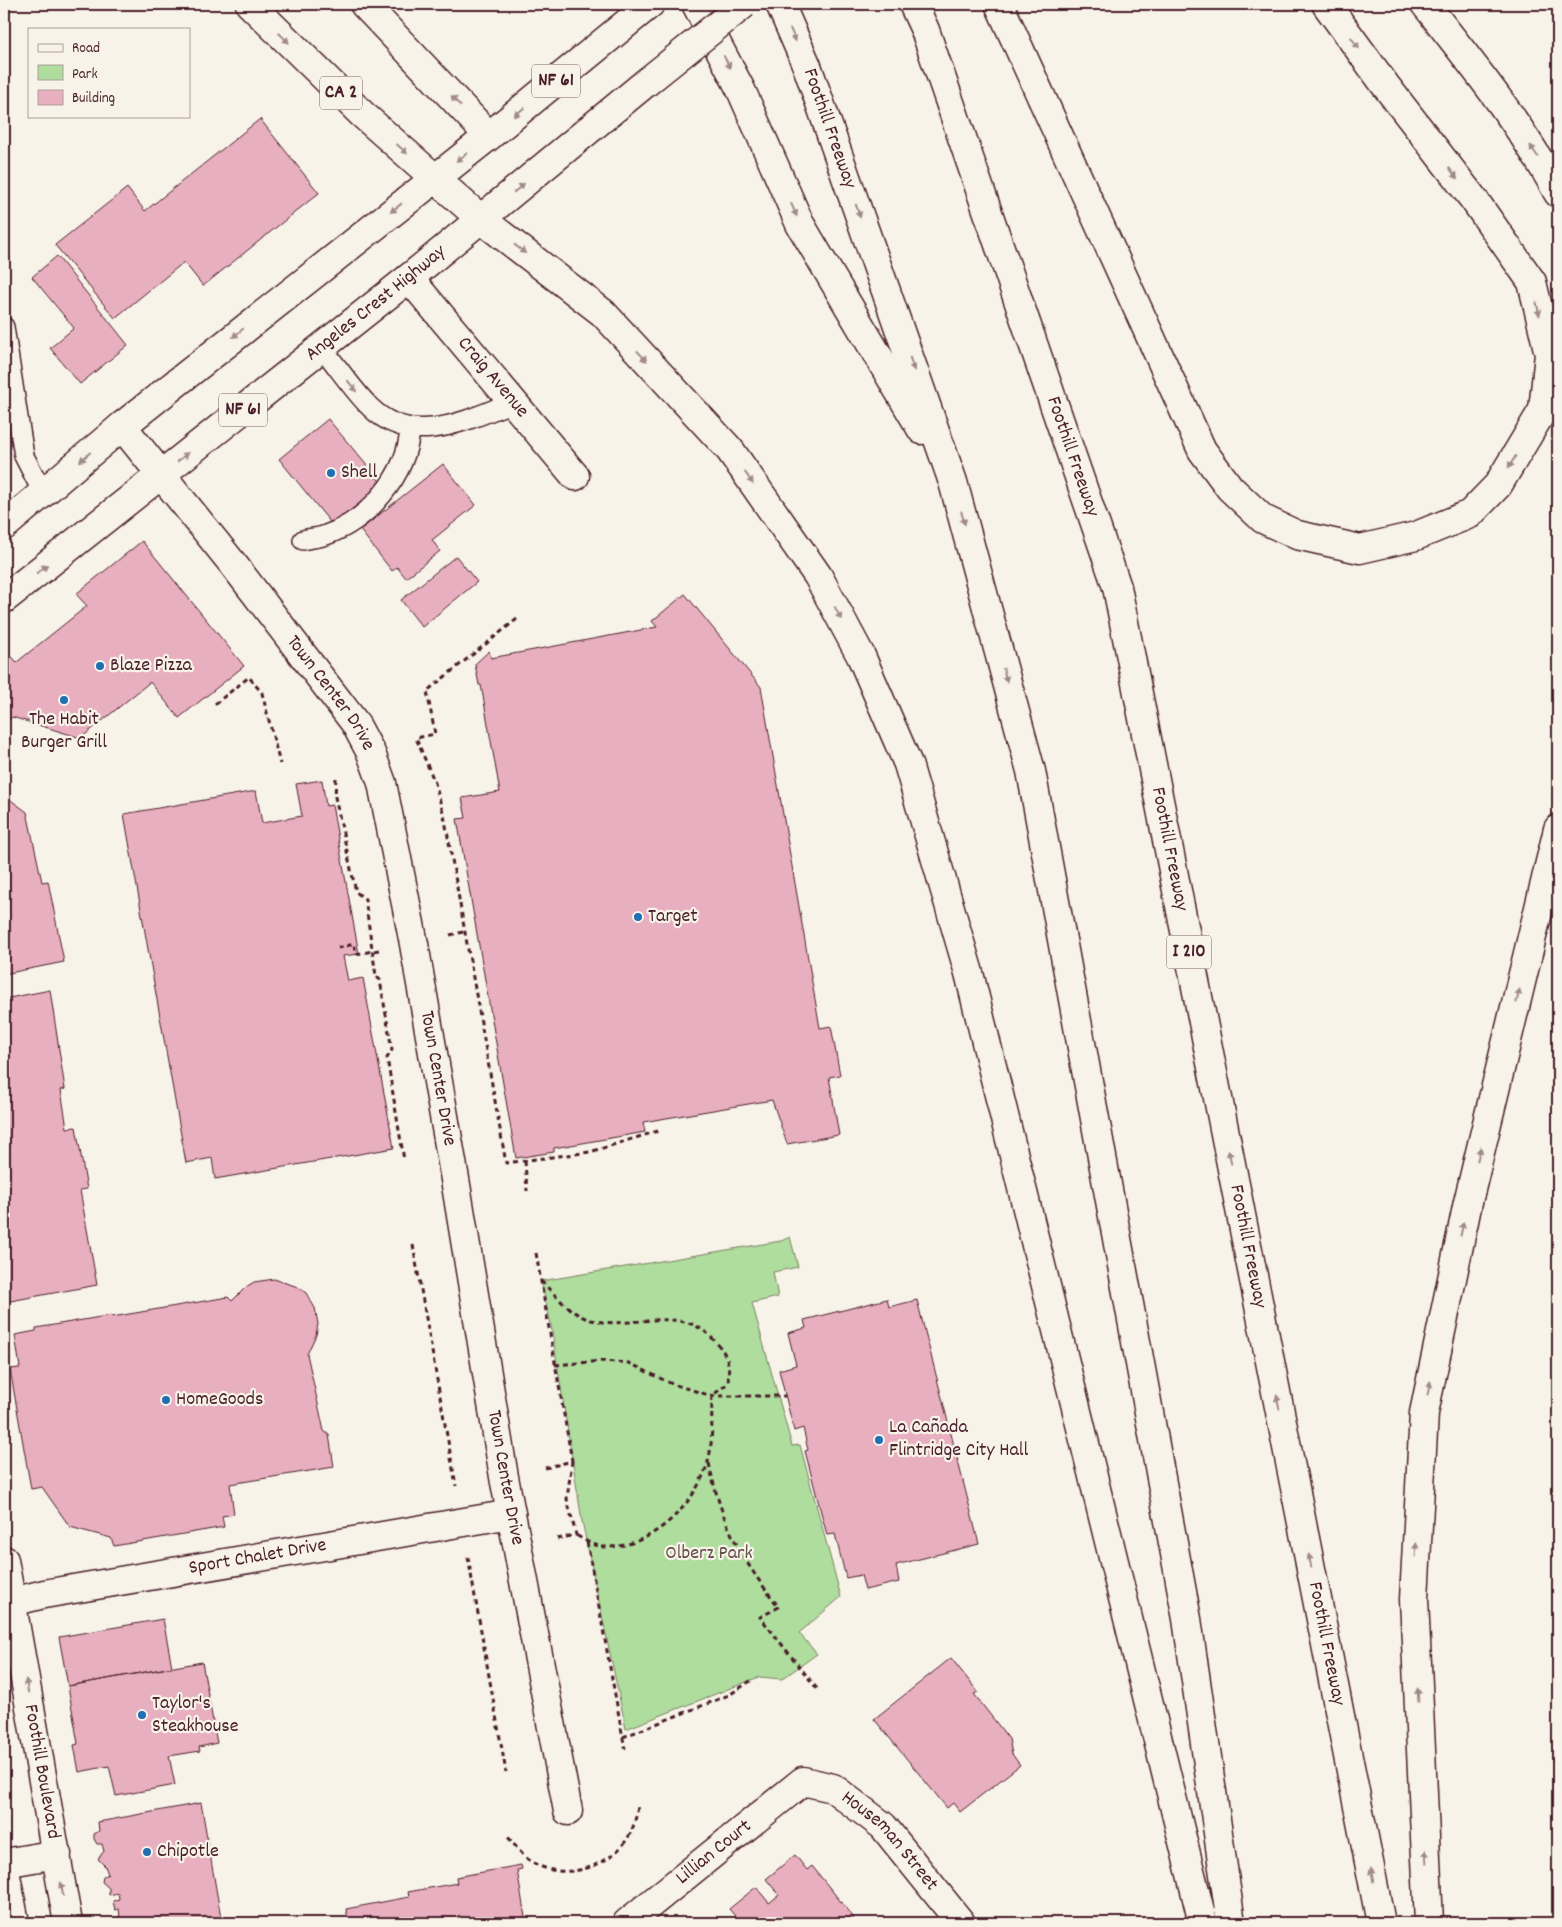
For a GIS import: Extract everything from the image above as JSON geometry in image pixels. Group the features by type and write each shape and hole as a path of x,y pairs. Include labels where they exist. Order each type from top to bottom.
{"main road":[{"name":"CA 2","path":"250,4 362,114 481,219"},
{"path":"364,4 489,136"},
{"name":"NF 61","path":"4,526 122,426 489,136 650,4"},
{"path":"696,4 741,90 800,224 953,482"},
{"name":"Angeles Crest Highway","path":"4,599 322,348 744,4"},
{"name":"Foothill Freeway","path":"780,4 807,66 953,482 1031,771 1187,1619 1231,1923"},
{"name":"Foothill Freeway","path":"913,4 925,30 1117,587 1381,1923"},
{"path":"999,4 1202,450 1230,488 1263,519 1298,535 1360,548 1416,536 1470,514 1498,485 1542,410 1548,354 1532,282 1475,201 1386,86 1326,4"},
{"path":"1425,4 1493,89 1540,160 1558,193"},
{"path":"481,219 603,313 730,450 818,576 861,656 908,764 969,973 1203,1923"},
{"name":"Craig Avenue","path":"409,278 575,476"},
{"name":"Town Center Drive","path":"122,426 355,723 372,754 382,783 414,944 511,1514 568,1811"},
{"path":"1429,1923 1414,1599 1424,1413 1468,1202 1558,829"},
{"name":"Sport Chalet Drive","path":"8,1603 44,1594 511,1514"},
{"name":"Foothill Boulevard","path":"4,1560 8,1603 57,1854 68,1923"},
{"name":"Lillian Court","path":"627,1923 803,1781"},
{"name":"Houseman Street","path":"803,1781 833,1788 883,1826 961,1923"},
{"path":"15,1923 4,1864 57,1854"}],"lane":[{"path":"4,327 24,456 43,493"},
{"path":"322,348 372,408 391,422 410,429 436,429 464,421 513,402"},
{"path":"303,540 325,536 348,524 368,508 401,469 409,447 410,429"}],"path":[{"path":"516,619 427,690 435,734 416,738 435,783 444,820 506,1163 590,1152 658,1131"},
{"path":"215,704 249,677 262,693 280,764"},
{"path":"336,778 336,797 356,892 365,899 392,1050 387,1058 404,1160"},
{"path":"450,936 463,932"},
{"path":"338,948 354,944 356,954 379,950"},
{"path":"525,1161 527,1191"},
{"path":"413,1245 456,1486"},
{"path":"536,1253 572,1461 567,1498 576,1535"},
{"path":"541,1281 573,1313 596,1322 652,1319 674,1320 692,1324 706,1331 724,1350 730,1365 728,1383 712,1396 708,1459 716,1496 733,1540 753,1575 779,1607 760,1617 818,1690"},
{"path":"555,1365 602,1361 629,1363 672,1384 712,1396 785,1396"},
{"path":"557,1539 576,1535 602,1547 642,1540 689,1502 697,1490 708,1459"},
{"path":"545,1468 572,1461"},
{"path":"586,1541 625,1749"},
{"path":"468,1556 506,1772"},
{"path":"623,1737 729,1695 752,1680"},
{"path":"508,1837 531,1862 550,1870 575,1872 613,1855 629,1837 638,1807"}],"green space":[{"name":"Olberz Park","path":"790,1237 798,1267 773,1272 778,1297 752,1303 792,1446 800,1445 841,1597 799,1633 817,1654 782,1679 759,1677 626,1729 582,1521 551,1325 541,1281 781,1241"}],"building":[{"path":"260,119 319,193 203,286 184,262 115,318 55,245 127,188 145,211"},
{"path":"57,256 128,345 80,384 50,348 74,328 32,277"},
{"name":"Shell","path":"328,419 384,486 334,527 279,459"},
{"path":"443,464 476,505 432,540 440,551 406,578 397,567 392,571 360,530"},
{"path":"142,541 244,666 179,718 150,682 81,738 12,717 6,723 4,721 4,663 12,657 17,662 87,606 76,594"},
{"path":"456,556 477,582 422,627 401,600"},
{"name":"Target","path":"685,594 761,687 820,1028 831,1026 840,1075 829,1077 839,1135 787,1144 772,1100 643,1122 645,1132 554,1148 554,1152 516,1158 457,819 466,818 462,798 500,792 481,685 479,685 475,664 489,651 491,658 657,627 652,621"},
{"path":"322,780 326,806 332,805 359,954 343,956 348,981 363,978 394,1148 215,1179 212,1158 186,1163 124,814 256,791 262,823 302,816 296,784"},
{"path":"4,795 27,812 42,882 48,881 64,962 4,974"},
{"path":"50,990 65,1089 61,1090 67,1128 76,1127 87,1189 80,1190 97,1285 5,1302 4,999"},
{"name":"HomeGoods","path":"274,1279 298,1287 306,1293 315,1308 318,1324 316,1335 307,1354 324,1431 329,1435 334,1467 230,1484 234,1514 222,1516 224,1527 114,1546 111,1538 70,1527 42,1487 31,1489 10,1369 20,1368 15,1335 36,1331 36,1328 112,1315 112,1317 228,1297 232,1301 254,1282"},
{"name":"La Cañada Flintridge City Hall","path":"887,1299 889,1307 917,1300 979,1544 896,1565 899,1582 865,1590 861,1575 846,1578 835,1534 827,1535 805,1451 808,1450 803,1428 794,1431 779,1370 796,1365 788,1333 806,1328 804,1320"},
{"path":"163,1619 172,1667 68,1686 59,1637"},
{"path":"951,1658 978,1692 974,1694 1009,1739 1012,1754 1020,1765 960,1812 953,1803 947,1808 874,1719"},
{"name":"Taylor's Steakhouse","path":"202,1662 217,1743 199,1747 200,1751 169,1756 175,1785 116,1796 109,1766 79,1772 74,1745 78,1744 68,1686"},
{"path":"201,1803 222,1923 118,1923 117,1917 120,1917 119,1909 115,1910 113,1901 119,1899 118,1893 109,1895 109,1888 102,1882 103,1877 108,1874 105,1866 98,1859 104,1851 102,1844 97,1844 94,1839 94,1834 99,1831 98,1822"},
{"path":"795,1855 807,1870 812,1866 854,1918 851,1921 853,1923 741,1923 729,1909 756,1887 769,1903 779,1895 766,1879"},
{"path":"521,1865 522,1869 517,1870 526,1923 349,1923 346,1909 409,1897 408,1892 457,1883 456,1877"}],"place":[{"name":"Shell","path":"331,473"},
{"name":"Blaze Pizza","path":"100,666"},
{"name":"The Habit Burger Grill","path":"64,700"},
{"name":"Target","path":"638,917"},
{"name":"HomeGoods","path":"166,1400"},
{"name":"La Cañada Flintridge City Hall","path":"879,1440"},
{"name":"Taylor's Steakhouse","path":"142,1715"},
{"name":"Chipotle","path":"147,1852"}]}
